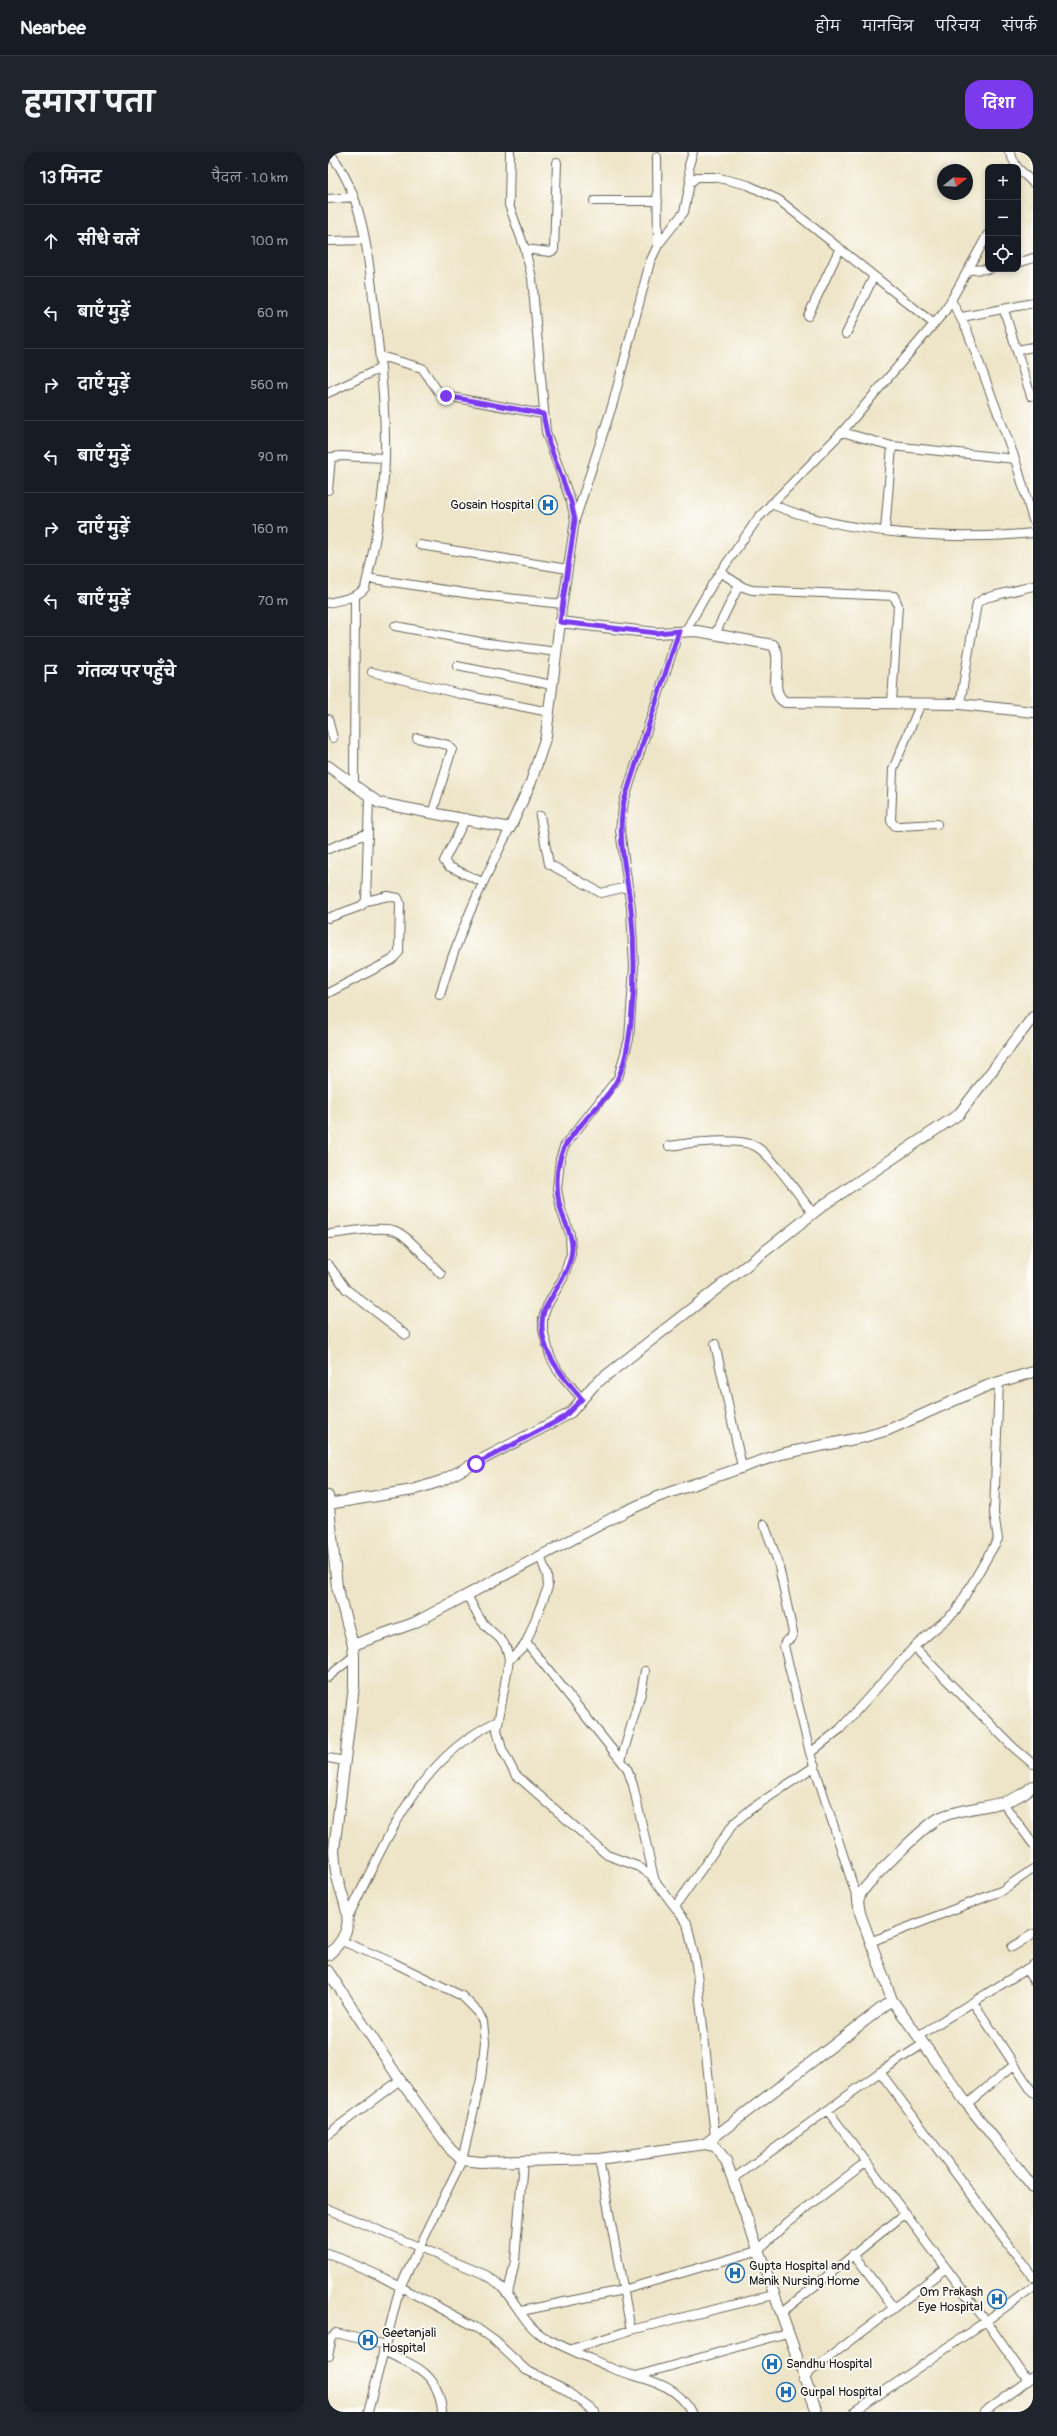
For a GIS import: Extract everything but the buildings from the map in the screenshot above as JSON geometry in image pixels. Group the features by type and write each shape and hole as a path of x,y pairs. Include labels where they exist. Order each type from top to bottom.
{"street":[{"path":"328,603 355,596 362,593 365,588 385,458 380,356 364,240 354,197 343,172 329,152"},
{"path":"510,152 509,205 525,249 532,278 543,414 549,443 571,502 575,520"},
{"path":"440,996 458,936 482,882 510,828 540,756 546,736 562,604 575,520 613,403 650,262 658,245 684,212 690,183 689,165 693,152"},
{"path":"1009,152 1014,164"},
{"path":"657,157 658,245"},
{"path":"525,249 550,252 554,250 557,163"},
{"path":"1021,172 1033,183"},
{"path":"690,183 697,177 704,176 732,181 762,191 792,209 934,324"},
{"path":"328,199 354,197"},
{"path":"594,200 658,201"},
{"path":"582,1399 558,1371 550,1356 543,1330 543,1318 547,1306 563,1278 571,1254 570,1234 561,1210 557,1189 560,1159 564,1148 572,1136 618,1078 629,1039 634,967 632,922 620,837 620,819 624,801 683,631 720,572 758,518 842,432 934,324 951,300 987,236"},
{"path":"328,241 364,240"},
{"path":"808,316 840,248"},
{"path":"1021,261 1033,258"},
{"path":"969,270 985,269"},
{"path":"846,334 874,276"},
{"path":"951,300 962,317 1015,459 1033,520"},
{"path":"962,317 1004,310 1033,303"},
{"path":"1004,310 1031,396"},
{"path":"1017,350 1033,347"},
{"path":"380,356 422,368 438,391 446,396 543,414"},
{"path":"328,393 381,368"},
{"path":"842,432 892,446 1015,459"},
{"path":"885,531 892,446"},
{"path":"328,490 330,458 385,458"},
{"path":"770,504 843,525 885,531 994,536 1033,533"},
{"path":"420,545 568,569"},
{"path":"720,572 738,585 752,590 894,596 898,605 892,702"},
{"path":"367,578 471,594 562,604"},
{"path":"715,634 738,585"},
{"path":"960,704 977,603 985,598 1033,586"},
{"path":"354,786 355,596"},
{"path":"560,622 656,633 683,631 715,634 773,645 776,651 778,692 781,699 785,702 892,702 960,704 1033,712"},
{"path":"395,626 480,642 557,652"},
{"path":"457,666 552,685"},
{"path":"372,672 460,694 549,712"},
{"path":"921,703 893,769 891,821 895,826 937,824"},
{"path":"328,719 333,738"},
{"path":"416,738 448,745 452,749 432,814"},
{"path":"328,766 379,803 432,814 466,818 510,828"},
{"path":"366,901 369,797"},
{"path":"540,816 547,859 553,868 601,893 627,887"},
{"path":"466,818 444,860 448,866 482,882"},
{"path":"328,849 368,833"},
{"path":"328,918 361,906 366,901 388,896 398,898 400,903 399,952 392,960 328,993"},
{"path":"348,1915 337,1877 334,1850 354,1686 354,1656 353,1645 337,1587 329,1502 413,1490 441,1481 563,1418 594,1386 813,1213 959,1114 1033,1017"},
{"path":"669,1146 699,1142 746,1143 755,1146 779,1170 813,1213"},
{"path":"328,1234 394,1230 405,1238 440,1274"},
{"path":"328,1264 346,1289 406,1335"},
{"path":"715,1344 742,1467"},
{"path":"353,1645 414,1623 641,1504 781,1454 864,1437 888,1430 999,1381 1033,1372"},
{"path":"810,1753 848,1721 914,1647 956,1611 998,1539 994,1513 999,1381"},
{"path":"764,1524 780,1568 793,1633 791,1638 785,1642 784,1646 810,1753 858,1901 860,1913 892,2000 967,2104 1033,2187"},
{"path":"509,1660 526,1642 548,1587 547,1575 540,1556"},
{"path":"467,1595 480,1618 506,1644 509,1660 497,1730 502,1749 515,1774 526,1786 607,1855 641,1868 654,1879"},
{"path":"526,1642 621,1760 633,1785 654,1879 663,1894 687,1923 696,1964 715,2136"},
{"path":"914,1647 1013,1747 1033,1764"},
{"path":"328,1677 354,1656"},
{"path":"621,1760 641,1693 645,1671"},
{"path":"328,1955 342,1941 348,1915 395,1825 419,1786 459,1744 480,1729 498,1721"},
{"path":"328,1758 345,1761"},
{"path":"675,1907 734,1823 751,1809 815,1766"},
{"path":"858,1901 866,1886 932,1822 950,1814 1004,1803 1015,1799 1033,1786"},
{"path":"1004,1803 1033,1844"},
{"path":"870,1942 1001,1890 1033,1869"},
{"path":"1012,1947 1033,1934"},
{"path":"342,1941 394,1962 462,1996 478,2012 482,2022 485,2042 481,2079 462,2160 400,2288 368,2412"},
{"path":"733,2179 828,2111 920,2040 973,2002 1030,1967 1033,1980"},
{"path":"328,1971 400,2080 451,2150 462,2160 480,2162 599,2159 705,2144 715,2146 721,2152 733,2179 757,2251 781,2313 802,2378 817,2412"},
{"path":"705,2144 892,2000"},
{"path":"973,2002 1033,2093"},
{"path":"967,2104 1014,2065"},
{"path":"880,2072 1033,2277"},
{"path":"328,2134 400,2080"},
{"path":"828,2111 1031,2379 984,2412"},
{"path":"599,2159 631,2330"},
{"path":"508,2294 515,2261 523,2161"},
{"path":"521,2311 623,2290 757,2251 788,2222 866,2162"},
{"path":"328,2209 486,2275 500,2284 538,2332 611,2368 672,2390 682,2397 692,2412"},
{"path":"781,2313 906,2213"},
{"path":"328,2253 474,2326 495,2341 526,2370 562,2387 595,2412"},
{"path":"853,2254 893,2306"},
{"path":"802,2378 893,2306 946,2268"},
{"path":"854,2412 1033,2287"},
{"path":"572,2349 631,2330 774,2295"},
{"path":"328,2356 332,2337 336,2332 384,2348 425,2371 439,2390 442,2412"},
{"path":"635,2376 787,2333"}],"place":[{"name":"Gosain Hospital","path":"548,505"},
{"name":"Gupta Hospital and Manik Nursing Home","path":"735,2273"},
{"name":"Om Prakash Eye Hospital","path":"997,2299"},
{"name":"Geetanjali Hospital","path":"368,2340"},
{"name":"Sandhu Hospital","path":"772,2364"},
{"name":"Gurpal Hospital","path":"786,2392"}],"route":[{"path":"446,396 543,414 549,443 574,510 575,520 560,622 656,633 671,633 679,631 624,801 620,819 621,843 631,908 634,967 632,1020 626,1054 614,1086 572,1136 564,1148 560,1159 558,1174 558,1199 570,1234 572,1245 568,1266 563,1278 544,1311 543,1330 550,1356 558,1371 582,1399 571,1412 563,1418 476,1464"}]}
